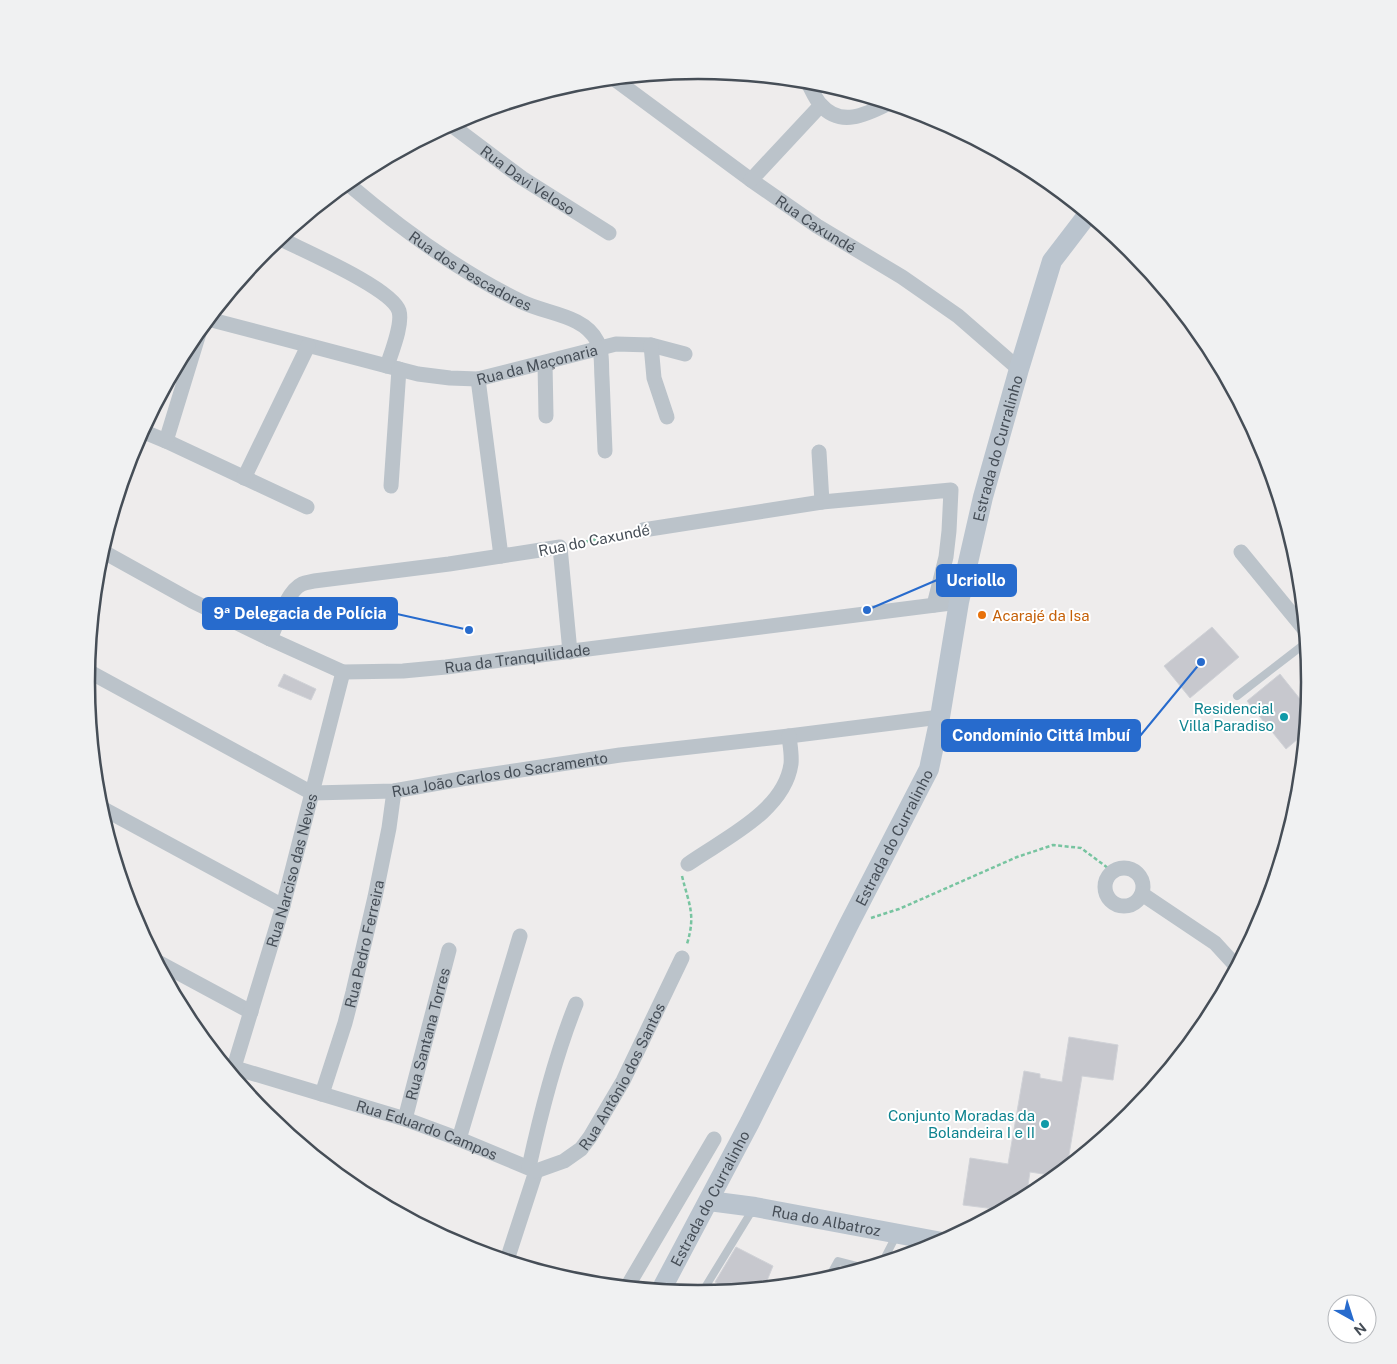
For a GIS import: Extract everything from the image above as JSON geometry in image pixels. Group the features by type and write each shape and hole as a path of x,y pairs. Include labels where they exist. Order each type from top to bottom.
{"street":[{"name":"Rua Caxundé","path":"621,84 817,226 902,277 958,316 1019,369"},
{"path":"812,89 821,105 835,115 850,118 865,115 880,107"},
{"path":"751,180 821,105"},
{"name":"Rua Davi Veloso","path":"458,130 522,178 609,232"},
{"name":"Rua dos Pescadores","path":"352,188 390,219 442,256 534,308 582,325 591,331 601,347"},
{"name":"Estrada do Curralinho","path":"664,1284 709,1202 929,769 940,716 958,602 1019,369 1052,261 1085,218"},
{"path":"286,242 384,293 394,302 399,311 393,348 391,486"},
{"name":"Rua da Maçonaria","path":"215,322 393,368 434,376 478,380 616,344 651,345 685,354"},
{"path":"651,345 654,378 667,417"},
{"path":"244,478 308,346"},
{"path":"601,347 605,451"},
{"path":"166,440 193,354"},
{"path":"545,363 546,416"},
{"path":"478,380 501,556"},
{"path":"149,434 307,507"},
{"path":"818,452 822,502"},
{"name":"Rua do Caxundé","path":"643,530 822,502 951,490 946,557 934,605"},
{"path":"560,547 570,652"},
{"name":"Rua do Caxundé","path":"270,639 284,607 301,584 560,547"},
{"path":"1241,552 1298,622"},
{"name":"Rua da Tranquilidade","path":"109,555 192,601 344,672 446,668 958,602"},
{"name":"Rua Narciso das Neves","path":"231,1063 251,1012 283,906 344,672"},
{"name":"Rua João Carlos do Sacramento","path":"95,675 312,793 394,791 620,755 789,736 940,716"},
{"path":"688,864 739,831 776,797 786,779 791,763 789,736"},
{"name":"Rua Pedro Ferreira","path":"322,1094 353,992 375,897 389,828 394,791"},
{"path":"110,812 283,906"},
{"path":"1124,867 1136,872 1143,882 1142,894 1133,904 1127,906 1114,904 1106,894 1105,882 1112,871 1124,867"},
{"path":"1142,894 1215,943 1233,962"},
{"path":"459,1138 520,936"},
{"name":"Rua Santana Torres","path":"405,1119 449,950"},
{"name":"Rua Antônio dos Santos","path":"532,1169 564,1161 581,1148 590,1136 623,1081 682,958"},
{"path":"167,967 251,1012"},
{"path":"509,1254 532,1169 550,1080 576,1004"},
{"name":"Rua Eduardo Campos","path":"235,1067 405,1119 459,1138 532,1169"},
{"path":"630,1281 714,1139"},
{"name":"Rua do Albatroz","path":"709,1202 754,1207 928,1239"}],"lane":[{"path":"1237,696 1300,647"},
{"path":"707,1285 754,1207"},
{"path":"886,1255 897,1234"},
{"path":"833,1270 838,1261 854,1265"}],"path":[{"name":"Rua do Caxundé","path":"560,547 643,530"},
{"path":"848,926 899,909 1017,857 1053,845 1081,848 1112,871"},
{"path":"682,958 692,927 692,912 682,877 683,869 688,864"}],"building":[{"path":"1212,627 1239,657 1190,698 1164,666"},
{"path":"284,674 316,689 311,700 278,686"},
{"name":"Residencial Villa Paradiso","path":"1280,674 1301,700 1299,738 1286,749 1247,701"},
{"name":"Conjunto Moradas da Bolandeira I e II","path":"1069,1037 1118,1045 1113,1080 1082,1076 1068,1159 1047,1175 1030,1172 1028,1188 992,1209 963,1205 970,1158 1008,1164 1024,1071 1040,1074 1040,1078 1062,1082"},
{"path":"736,1247 773,1266 767,1281 719,1284 715,1282"}],"place":[{"name":"Ucriollo","path":"867,610"},
{"name":"Acarajé da Isa","path":"982,615"},
{"name":"9ª Delegacia de Polícia","path":"469,630"},
{"name":"Condomínio Cittá Imbuí","path":"1201,662"},
{"name":"Residencial Villa Paradiso","path":"1284,717"},
{"name":"Conjunto Moradas da Bolandeira I e II","path":"1045,1124"}]}
